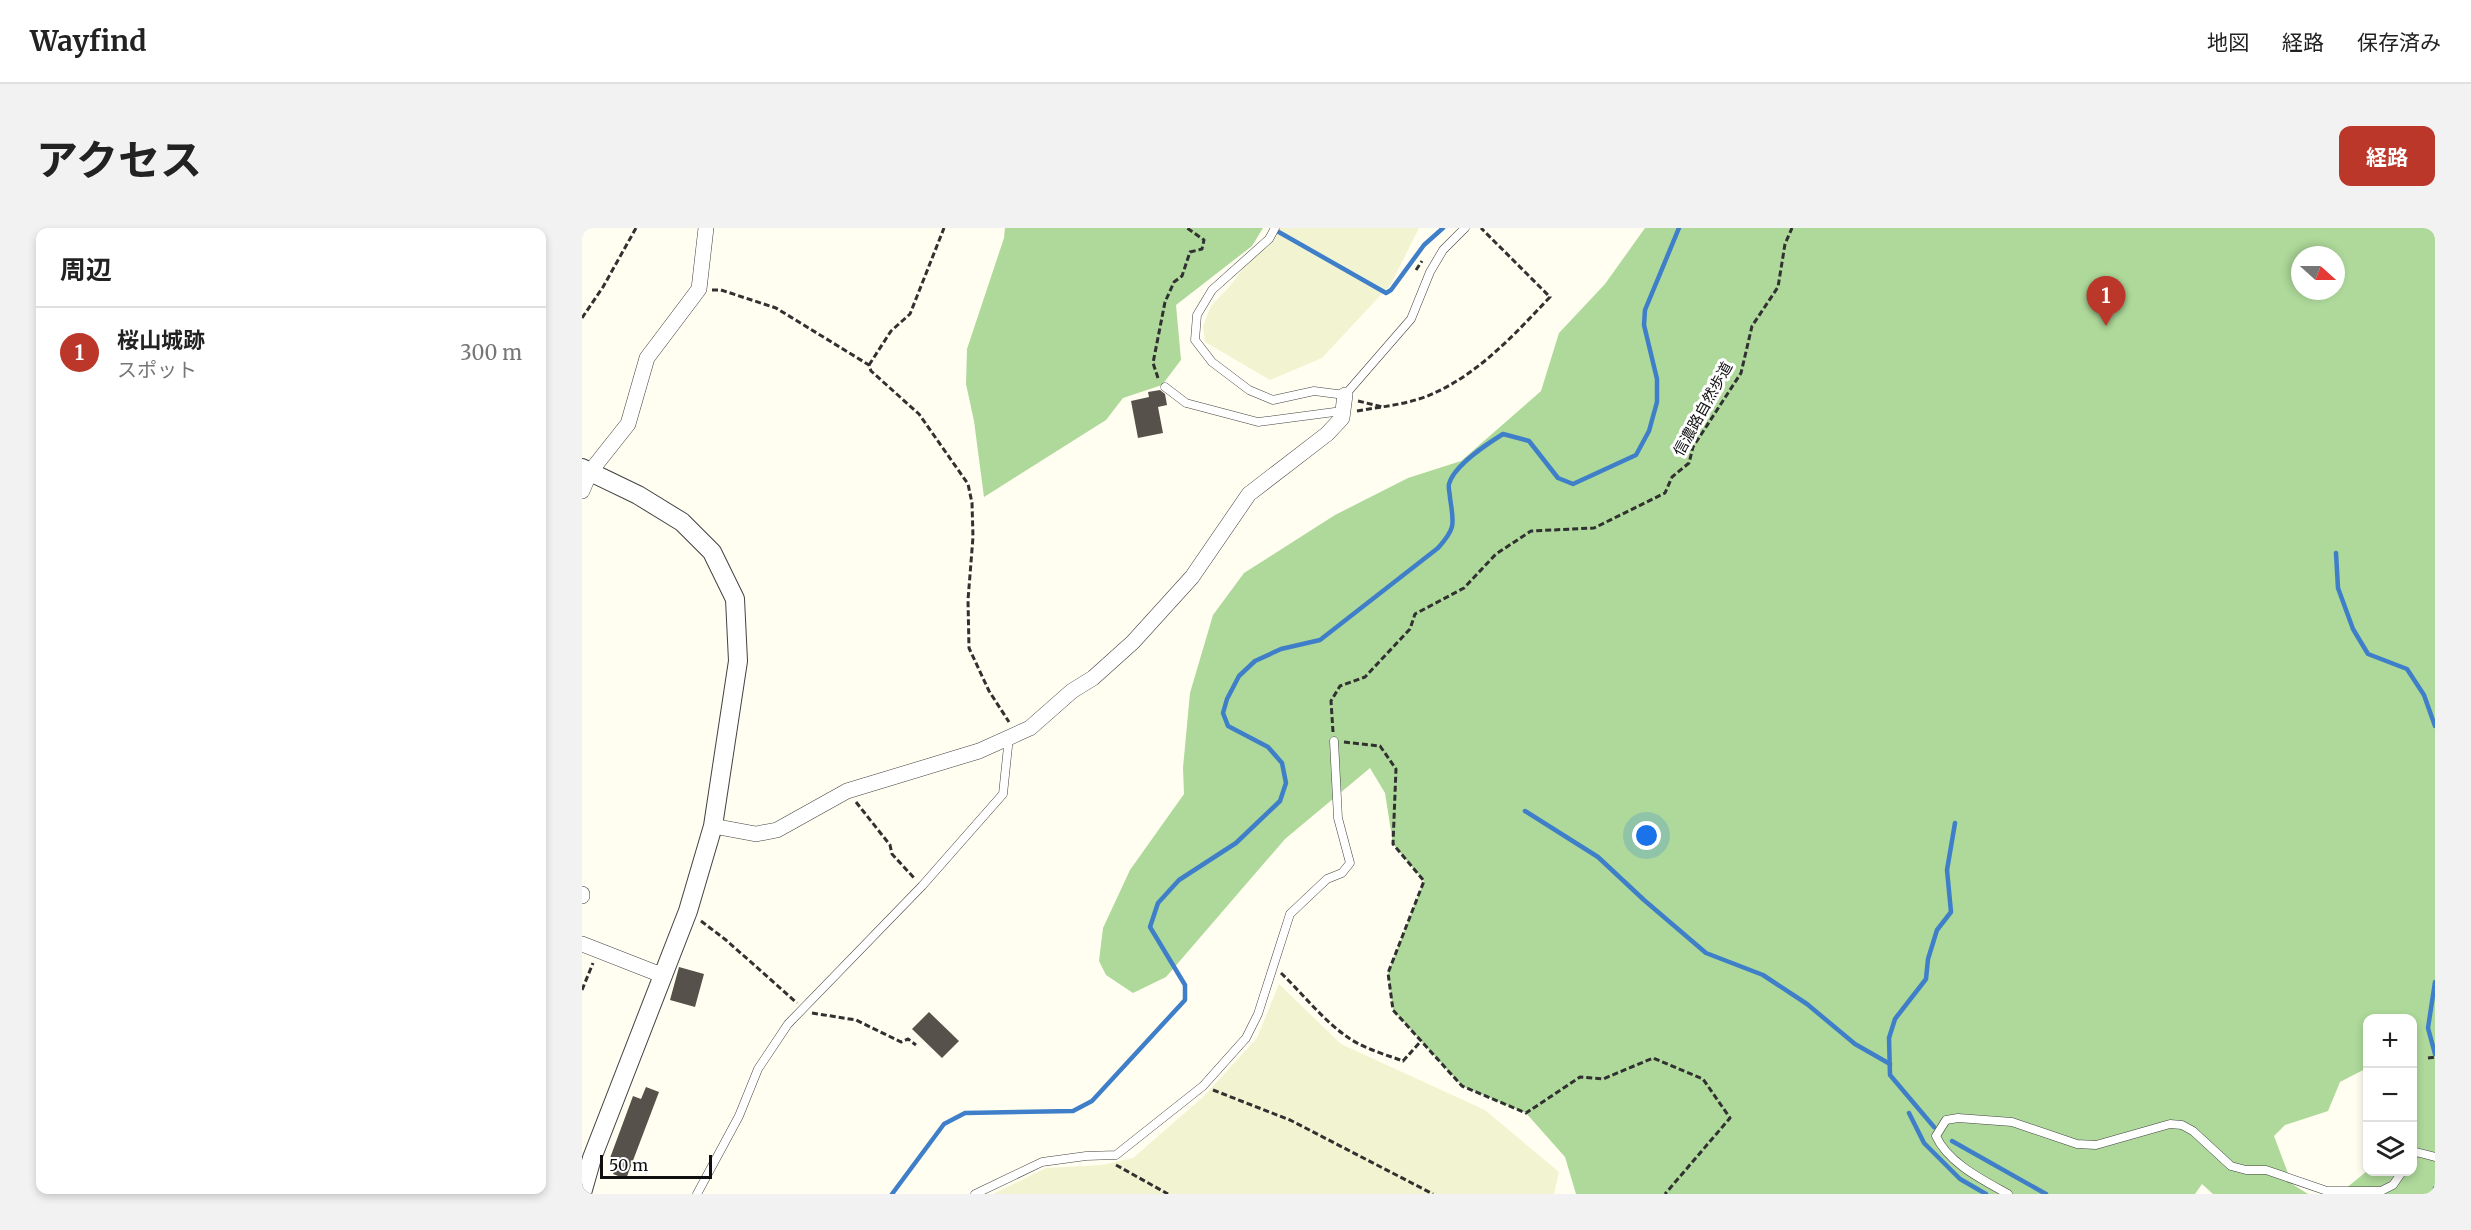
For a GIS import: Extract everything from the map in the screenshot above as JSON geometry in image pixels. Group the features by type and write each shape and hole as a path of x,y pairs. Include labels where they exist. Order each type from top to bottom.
{"street":[{"path":"582,491 586,470 628,424 647,358 699,289 706,228"},
{"path":"713,826 756,834 777,830 847,791 979,751 1030,728 1072,691 1093,678 1133,642 1192,577 1249,494 1328,434 1342,414 1345,395"},
{"path":"582,1193 592,1158 688,911 713,826 738,661 735,599 712,552 682,522 638,495 586,470"},
{"path":"582,944 664,976"}],"lane":[{"path":"1275,228 1269,239 1212,290 1197,315 1196,340 1212,362 1249,390 1273,400 1314,391 1345,395 1412,320 1430,272 1443,250 1465,228"},
{"path":"1165,387 1186,403 1258,422 1342,414"},
{"path":"697,1194 739,1116 758,1069 788,1024 922,886 1003,794 1013,736"},
{"path":"975,1194 1042,1162 1116,1155 1203,1086 1246,1038 1258,1014 1290,914 1328,879 1342,873 1350,863 1338,818 1334,741"},
{"path":"2008,1194 1976,1176 1941,1146 1936,1136 1946,1120 1958,1118 2012,1122 2077,1144 2096,1145 2170,1124 2182,1125 2231,1166 2246,1170 2266,1170 2327,1191 2381,1191 2393,1185 2399,1176"},
{"path":"2417,1152 2432,1157"}],"path":[{"path":"582,318 603,287 636,228"},
{"path":"869,366 891,331 910,314 944,228"},
{"path":"1165,387 1155,374 1153,363 1165,302 1174,282 1182,276 1190,252 1202,249 1204,240 1187,228"},
{"path":"1342,414 1387,408 1424,397 1453,384 1502,347 1550,297 1481,228"},
{"name":"信濃路自然歩道","path":"1334,741 1330,701 1340,686 1365,677 1410,629 1415,614 1464,588 1496,554 1531,531 1594,528 1665,493 1672,477 1689,463 1693,447 1741,372 1752,326 1778,287 1785,244 1792,228"},
{"path":"699,289 721,290 776,308 869,366 871,371 919,414 968,484 972,503 973,537 968,600 969,648 1013,736"},
{"path":"1345,395 1363,404 1387,408"},
{"path":"1334,741 1380,746 1396,769 1393,844 1424,881 1389,973 1393,1010 1462,1086 1526,1113 1580,1077 1603,1078 1653,1058 1703,1079 1730,1118 1665,1194"},
{"path":"847,791 890,844 892,854 922,886"},
{"path":"688,911 726,940 803,1009 817,1015 856,1020 901,1042 908,1039 916,1045"},
{"path":"582,990 598,950"},
{"path":"1274,965 1327,1020 1345,1036 1360,1044 1402,1061 1421,1041"},
{"path":"2428,1058 2435,1057"},
{"path":"1203,1086 1290,1120 1433,1194"},
{"path":"1107,1155 1117,1166 1168,1194"}],"green space":[{"path":"1005,228 1263,228 1252,246 1176,305 1181,360 1162,385 1123,398 1106,420 984,497 974,421 966,384 967,349 1004,238"},
{"path":"1274,228 1419,228 1391,284 1322,358 1270,380 1205,342 1203,326 1211,306 1230,286"},
{"path":"1645,228 2435,228 2435,1194 2339,1194 2363,1174 2417,1176 2417,1014 2363,1014 2363,1070 2340,1082 2328,1111 2285,1125 2274,1136 2292,1184 2308,1194 2213,1194 2202,1184 2195,1194 1576,1194 1565,1157 1526,1113 1462,1086 1393,1010 1388,973 1424,881 1393,844 1385,793 1370,768 1285,839 1166,977 1133,993 1106,975 1099,961 1103,928 1130,870 1184,794 1183,768 1190,693 1213,615 1244,573 1335,515 1408,478 1461,461 1541,391 1559,333 1605,284"},
{"path":"1279,984 1341,1044 1485,1110 1559,1172 1554,1194 993,1194 1046,1168 1102,1165 1133,1158 1203,1097 1257,1038"}],"building":[{"path":"1160,390 1165,394 1167,405 1158,407 1163,433 1138,438 1131,401 1149,397 1148,392"},
{"path":"679,967 704,974 695,1007 670,1000"},
{"path":"929,1012 959,1041 942,1058 912,1029"},
{"path":"646,1087 659,1092 626,1179 613,1174 618,1161 610,1158 633,1096 641,1099"}],"waterway":[{"path":"1277,231 1386,293 1391,290 1424,245 1443,228"},
{"path":"892,1194 944,1124 965,1113 1073,1111 1092,1101 1185,1000 1185,985 1150,927 1158,903 1179,880 1236,843 1280,801 1286,783 1282,763 1268,747 1228,726 1223,713 1227,699 1239,676 1255,661 1281,649 1320,640 1438,548 1452,525 1449,487 1452,477 1464,462 1503,434 1529,441 1558,478 1573,484 1636,455 1649,431 1657,402 1657,379 1644,325 1645,310 1679,228"},
{"path":"2336,553 2338,588 2353,629 2368,654 2407,669 2424,695 2435,726"},
{"path":"1525,811 1598,857 1706,953 1763,975 1807,1004 1855,1044 1890,1064"},
{"path":"1934,1127 1890,1075 1889,1038 1895,1019 1926,979 1928,959 1937,930 1951,912 1947,870 1955,823"},
{"path":"2435,982 2428,1028 2435,1054"},
{"path":"1909,1113 1924,1143 1960,1179 1986,1194"},
{"path":"1952,1141 2046,1194"},
{"path":"2435,1188 2435,1194"}],"place":[{"name":"桜山城跡","path":"2106,326"}]}
